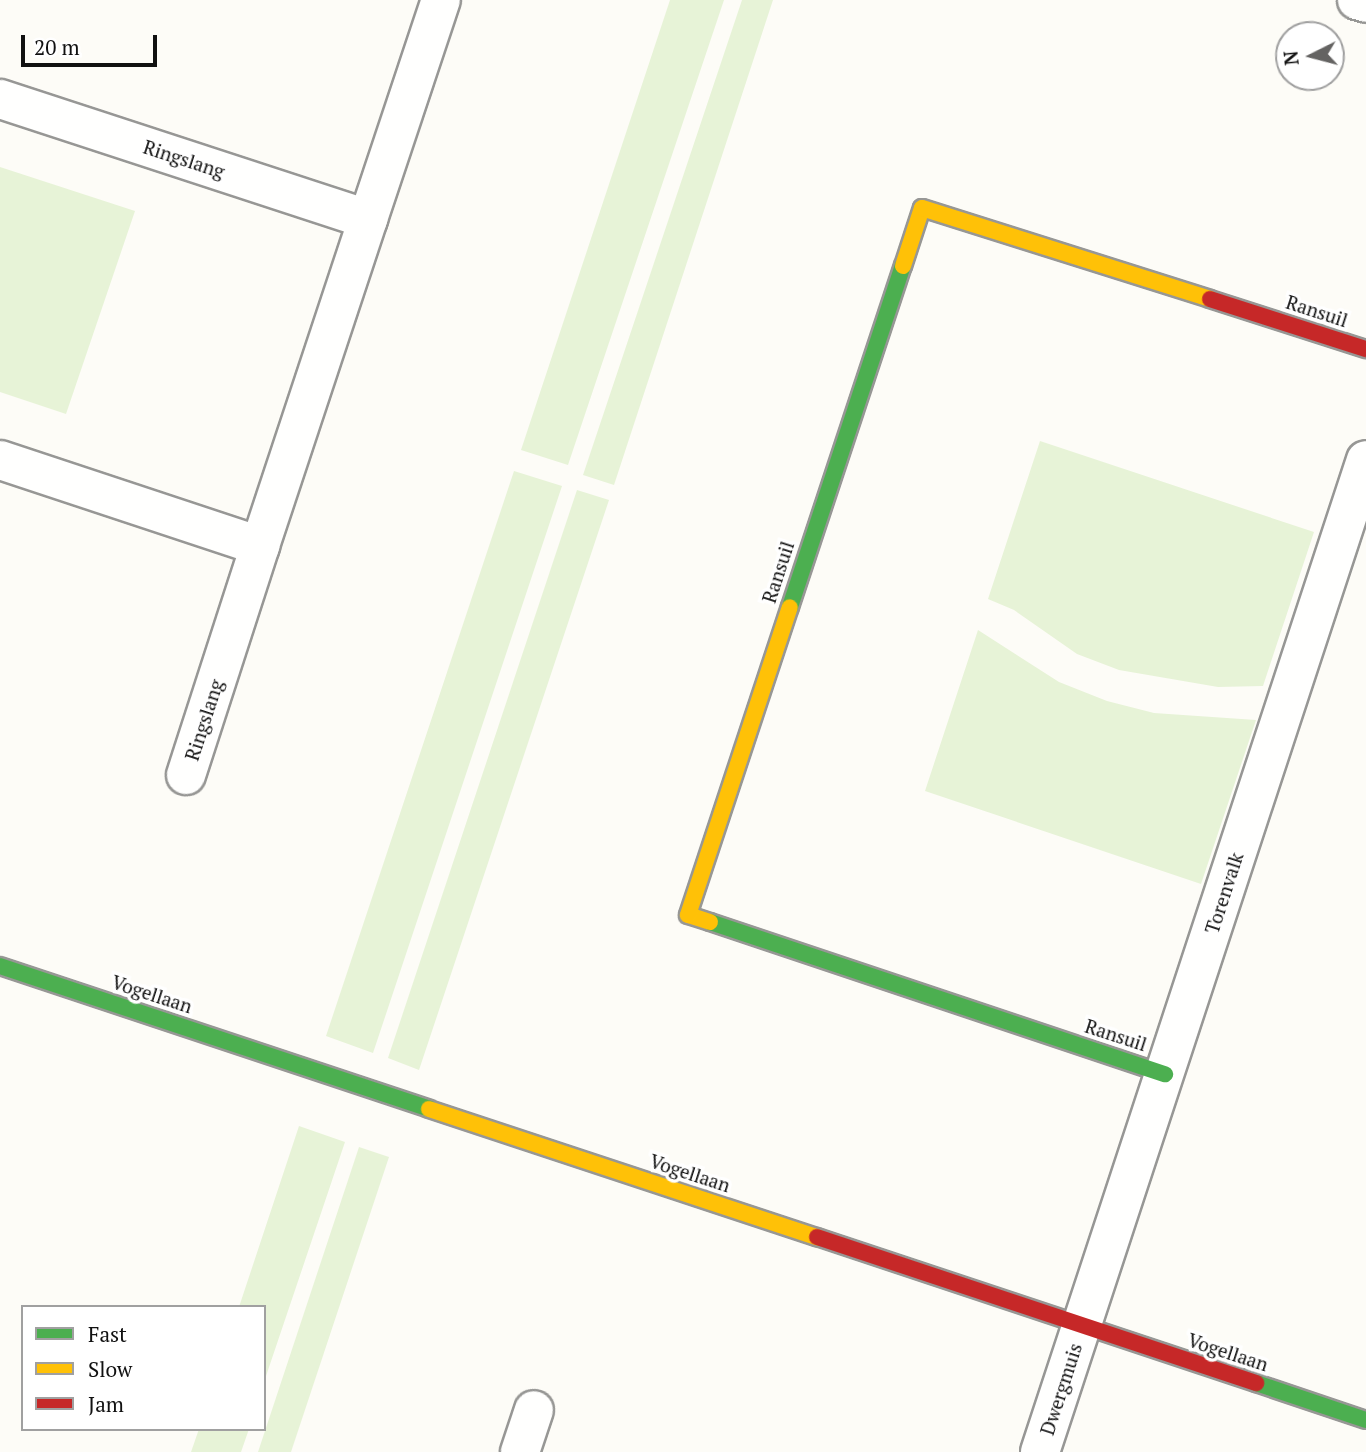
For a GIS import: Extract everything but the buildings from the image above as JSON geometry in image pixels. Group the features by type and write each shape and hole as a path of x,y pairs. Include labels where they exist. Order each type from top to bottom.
{"street":[{"name":"Ringslang","path":"186,775 441,0"},
{"path":"1357,0 1366,3"},
{"name":"Ringslang","path":"0,99 368,219"},
{"name":"Ransuil","path":"1165,1073 688,915 922,208 1366,349"},
{"path":"0,460 260,546"},
{"name":"Torenvalk","path":"1082,1325 1366,460"},
{"name":"Vogellaan","path":"0,966 1366,1420"},
{"name":"Dwergmuis","path":"1040,1452 1082,1325"},
{"path":"520,1452 534,1410"}],"green space":[{"path":"670,0 724,0 568,465 521,450"},
{"path":"742,0 773,0 614,485 583,475"},
{"path":"0,167 135,211 66,414 0,392"},
{"path":"1040,441 1314,532 1263,686 1218,687 1119,670 1077,654 1014,610 988,599"},
{"path":"514,471 562,486 373,1053 326,1036"},
{"path":"577,490 609,500 419,1070 388,1058"},
{"path":"978,630 1059,682 1107,701 1154,713 1256,720 1201,884 925,791"},
{"path":"299,1126 345,1142 266,1376 266,1305 240,1305"},
{"path":"359,1147 389,1157 291,1452 258,1452"},
{"path":"198,1431 248,1431 241,1452 191,1452"}],"traffic: fast":[{"path":"790,607 903,266"},
{"path":"710,922 1165,1074"},
{"path":"0,966 429,1109"},
{"path":"1256,1383 1366,1420"}],"traffic: slow":[{"path":"903,266 922,208 1210,299"},
{"path":"710,922 688,915 790,607"},
{"path":"429,1109 817,1237"}],"traffic: jam":[{"path":"1210,299 1366,349"},
{"path":"817,1237 1256,1383"}]}
